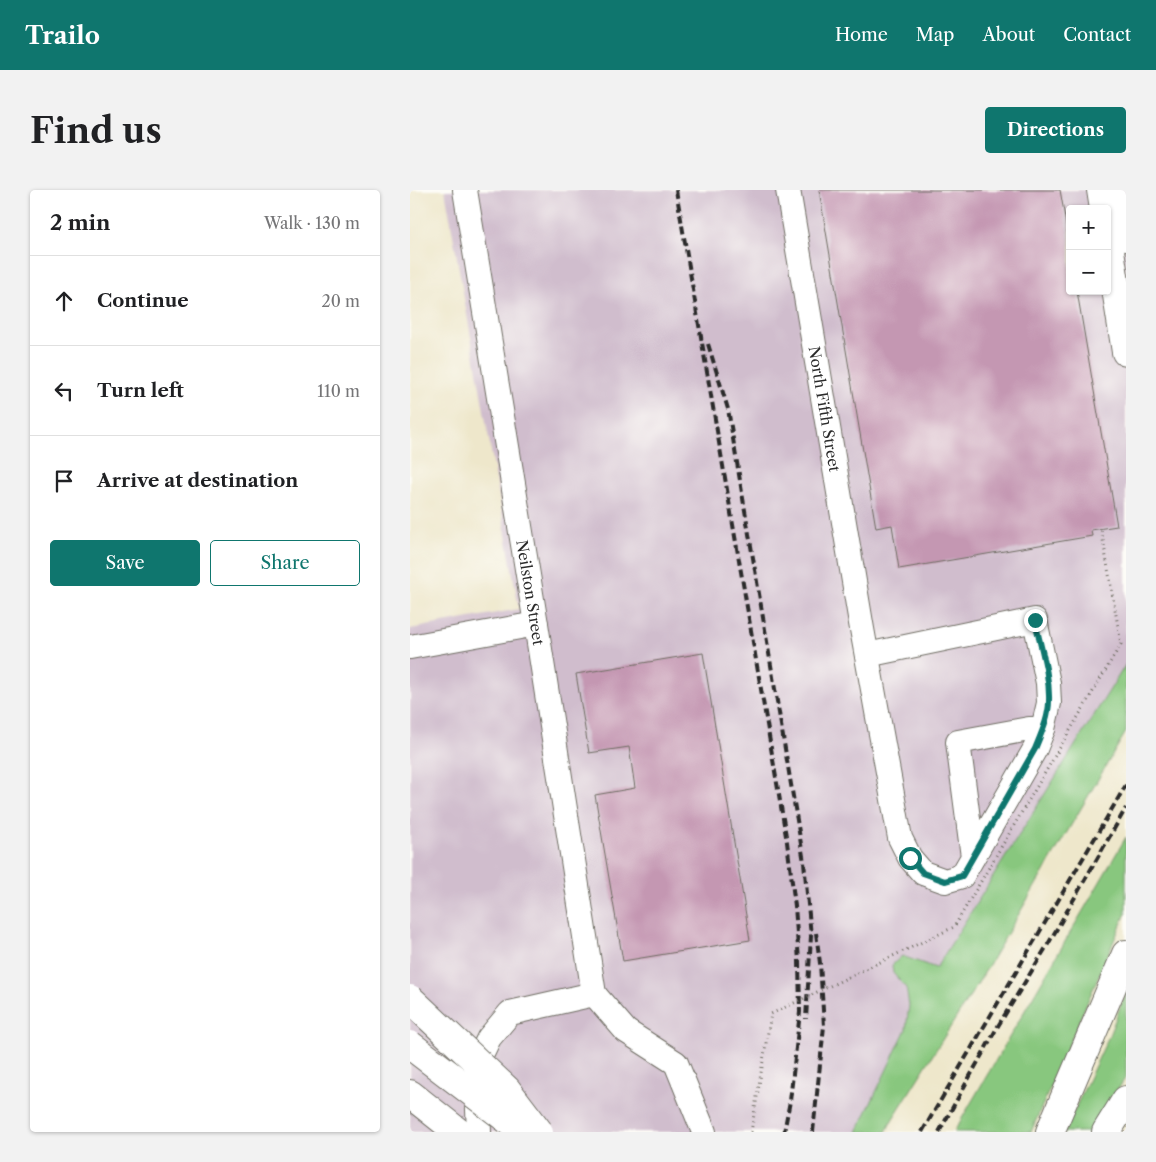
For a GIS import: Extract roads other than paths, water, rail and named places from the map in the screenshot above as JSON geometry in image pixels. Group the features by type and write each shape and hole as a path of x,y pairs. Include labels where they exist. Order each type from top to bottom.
{"main road":[{"path":"1101,190 1103,205"},
{"path":"1118,190 1126,237"},
{"path":"1110,250 1126,352"},
{"path":"1050,1132 1126,954"},
{"path":"410,998 507,1090 539,1132"},
{"path":"410,1044 524,1132"},
{"path":"410,1094 458,1132"},
{"path":"1106,1132 1126,1100"}],"street":[{"name":"Neilston Street","path":"465,190 594,994"},
{"name":"North Fifth Street","path":"788,190 862,629 900,838 910,858 923,873 945,881 962,876 1039,739 1049,703 1048,683 1035,620 867,655"},
{"path":"410,647 536,624"},
{"path":"973,858 958,742 1029,729 1039,739"},
{"path":"479,1132 476,1065 489,1038 510,1014 594,994 626,1031 676,1063 704,1132"}],"railway":[{"path":"676,190 787,842 795,906 800,1012 790,1101 784,1132"},
{"path":"708,344 728,409 804,862 811,936 806,1019"},
{"path":"922,1132 1126,785"},
{"path":"939,1132 998,1026 1047,946 1126,808"},
{"path":"813,1132 824,1026 816,933"}]}
